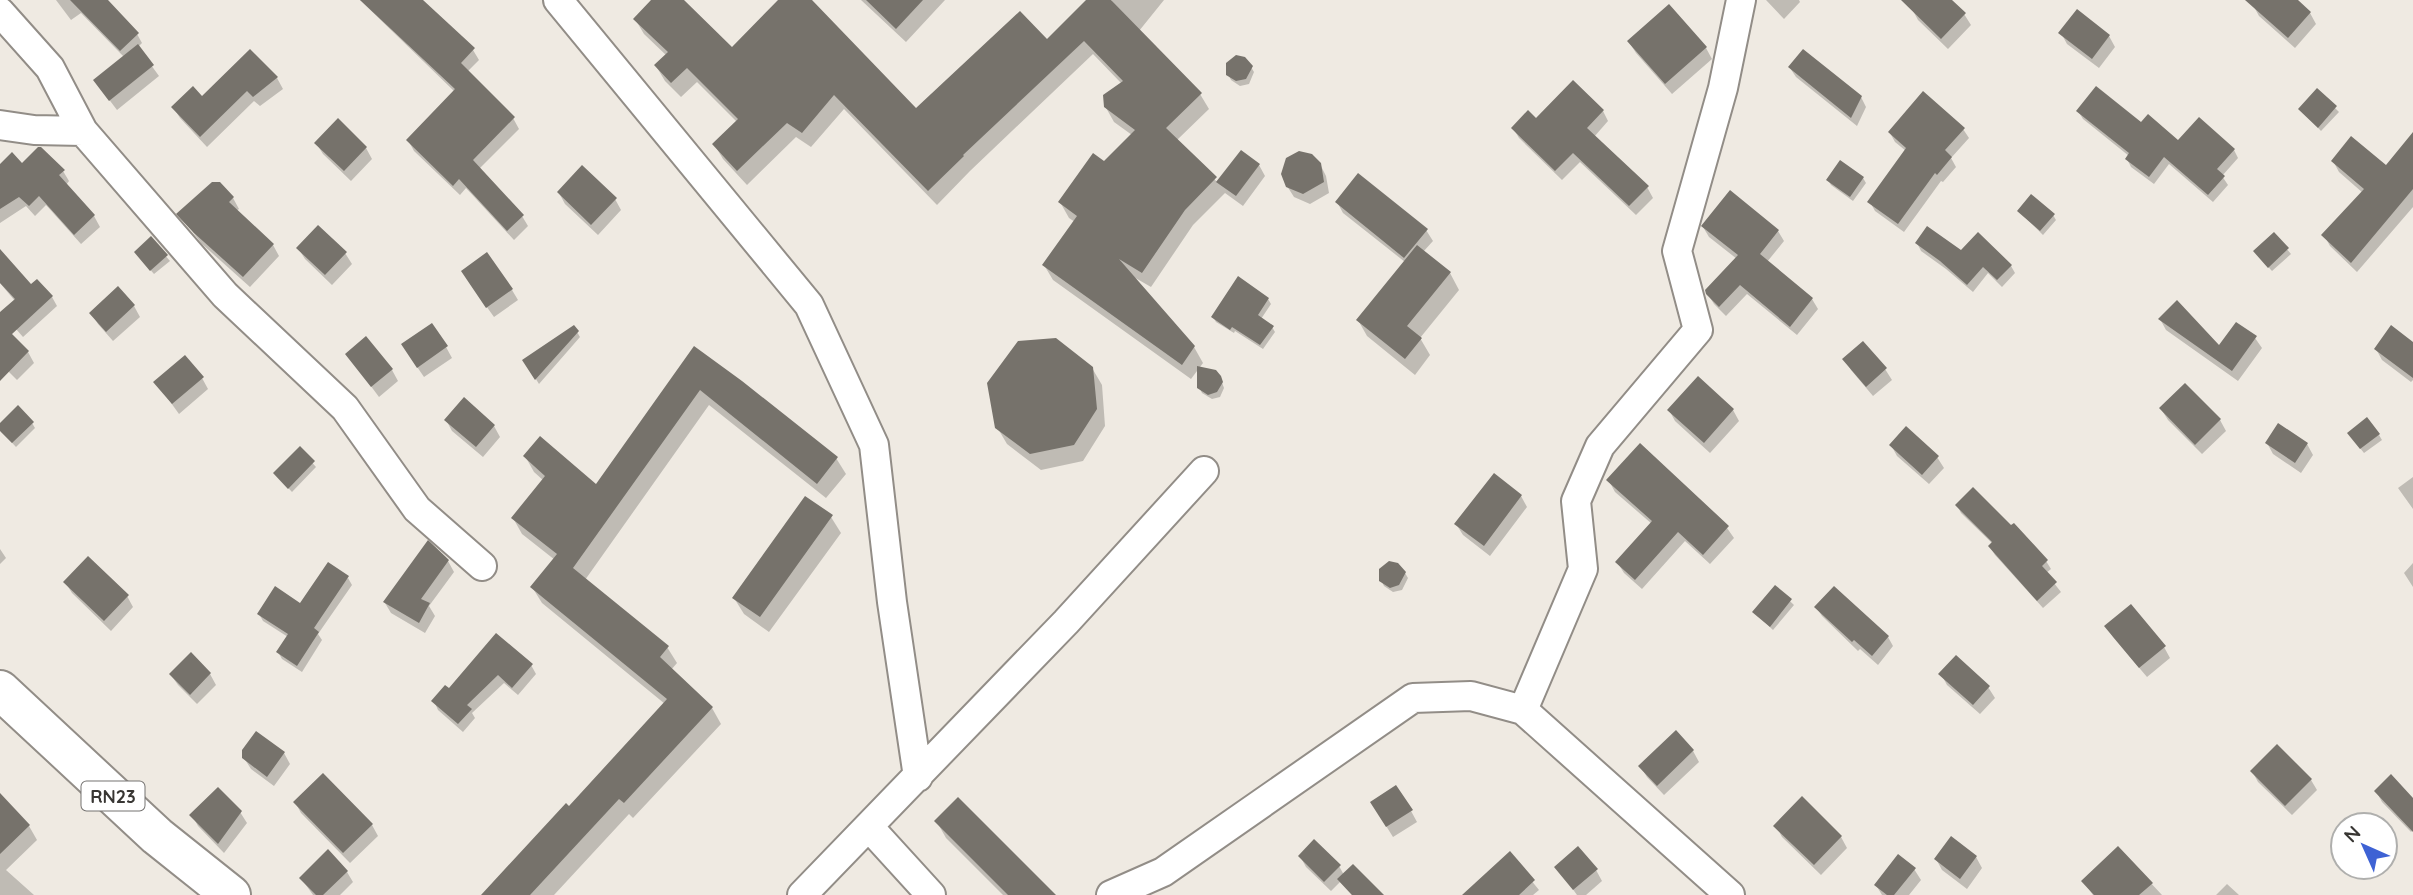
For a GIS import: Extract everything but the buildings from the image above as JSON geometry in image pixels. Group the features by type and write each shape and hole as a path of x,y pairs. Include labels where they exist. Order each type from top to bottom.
{"main road":[{"name":"RN23","path":"0,690 157,836 231,895"}],"street":[{"path":"558,0 809,305 831,352 874,445 892,602 918,777"},
{"path":"1523,710 1583,569 1576,501 1600,446 1698,330 1677,251 1723,88 1741,0"},
{"path":"0,12 50,68 83,131 225,295 345,408 417,509 482,566"},
{"path":"0,125 34,130 83,131"},
{"path":"802,895 1066,622 1203,471"},
{"path":"1111,895 1163,872 1413,698 1471,696 1523,710 1730,895"},
{"path":"869,827 932,895"}]}
